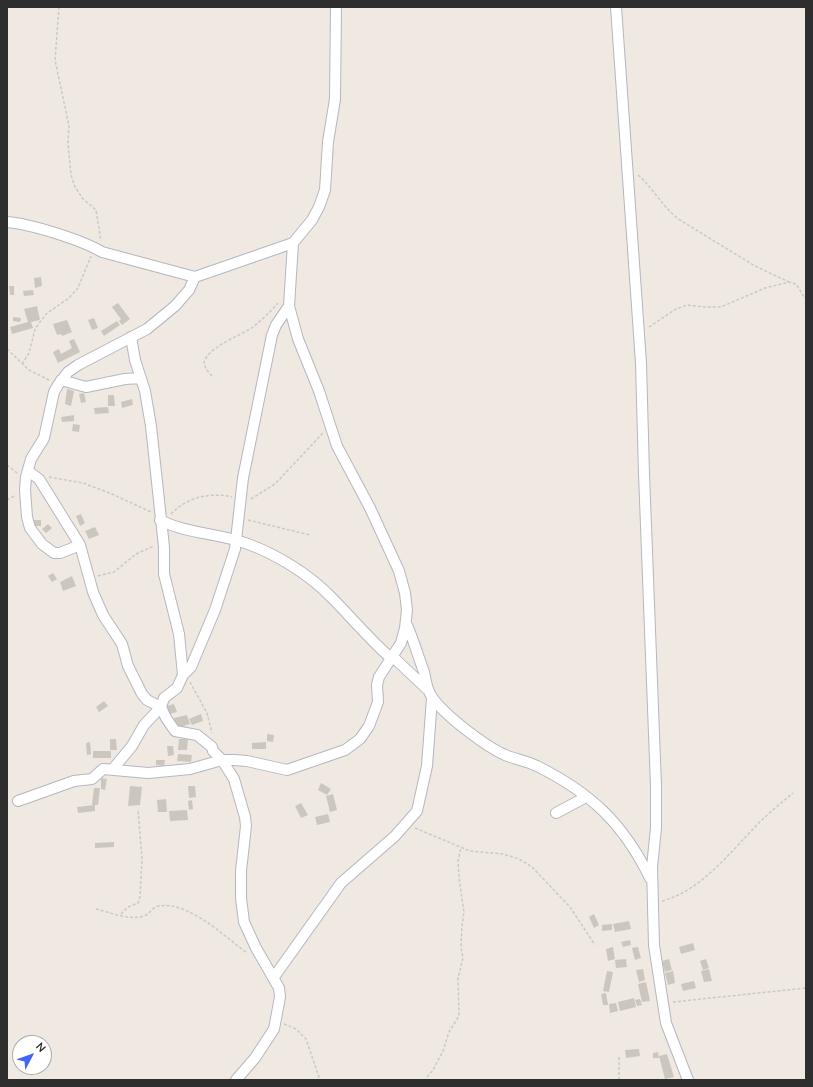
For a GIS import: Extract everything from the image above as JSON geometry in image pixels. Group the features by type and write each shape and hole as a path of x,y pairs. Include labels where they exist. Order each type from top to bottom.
{"street":[{"path":"7,222 20,223 93,247 102,252 195,277 226,268 293,243 312,220 319,207 325,190 328,142 335,99 336,7"},
{"path":"616,7 639,333 655,750 656,828 652,867 654,945 666,1024 688,1080"},
{"path":"18,801 74,781 92,779 101,769 134,773 158,773 190,769 222,760 247,761 288,770 344,750 360,739 369,726 378,702 377,686 379,677 401,643 406,623 405,593 399,571 370,508 337,446 319,391 298,339 289,306 293,243"},
{"path":"80,545 60,553 54,553 42,544 30,528 27,517 25,490 28,471 33,455 44,438 54,392 60,382 78,365 147,329 175,306 189,290 195,277"},
{"path":"112,770 132,746 144,726 161,706 164,698 177,688 184,674 191,667 199,652 221,592 236,540 237,514 252,426 272,335 276,325 289,306"},
{"path":"131,337 151,426 163,542 164,574 179,634 184,674"},
{"path":"60,382 86,387 125,379 141,378"},
{"path":"28,471 38,478 80,545 89,578 103,615 122,644 128,666 146,700 161,706 166,718 175,731 197,735 212,747 234,779 245,817 246,826 241,871 241,898 244,922 264,962 274,977 279,993 277,1017 274,1029 255,1058 236,1080"},
{"path":"161,520 184,530 236,540 266,552 320,586 392,658 427,689"},
{"path":"406,623 424,674 427,689 432,698 468,733 505,755 542,768 602,808 629,840 653,884"},
{"path":"274,977 341,883 406,825 417,811 424,786 432,698"},
{"path":"556,813 586,797"}],"path":[{"path":"59,7 55,60 69,126 68,143 71,175 75,187 83,198 96,210 101,232 102,252"},
{"path":"627,162 649,185 669,212 674,216 755,266 796,284 806,300"},
{"path":"22,364 29,353 35,329 46,314 70,298 78,288 89,264 93,247"},
{"path":"639,333 676,309 687,304 705,307 721,307 752,293 789,282"},
{"path":"212,376 206,369 204,363 208,354 252,327 268,315 290,290"},
{"path":"7,349 29,370 60,382"},
{"path":"310,535 237,514 255,496 275,484 330,426"},
{"path":"38,478 49,477 82,483 123,499 161,520 181,505 196,497 224,496 240,499"},
{"path":"89,578 114,572 136,554 163,542"},
{"path":"184,674 198,694 207,713 211,729 212,747"},
{"path":"654,903 678,897 699,883 755,826 793,793"},
{"path":"121,914 128,907 138,903 140,897 142,858 138,809"},
{"path":"406,825 470,851 502,854 519,859 532,868 570,907 595,945"},
{"path":"427,1077 443,1051 449,1032 459,1016 458,978 463,958 461,947 464,912 458,861 461,848"},
{"path":"96,908 131,917 143,917 159,906 183,910 209,924 248,953 264,962"},
{"path":"663,1003 806,988"},
{"path":"277,1017 284,1024 296,1029 306,1039 320,1080"},
{"path":"619,1058 620,1079"}],"building":[{"path":"41,277 42,286 35,288 34,278"},
{"path":"9,286 14,286 14,295 10,295"},
{"path":"33,290 34,295 24,296 23,291"},
{"path":"118,303 130,319 122,325 119,321 121,319 112,307"},
{"path":"37,306 40,320 31,322 33,328 12,334 10,327 28,322 24,309"},
{"path":"13,317 21,318 20,322 13,321"},
{"path":"94,318 98,328 92,330 88,320"},
{"path":"67,320 72,332 62,336 61,334 57,335 53,324"},
{"path":"117,321 120,325 104,336 101,331"},
{"path":"74,339 80,352 58,363 53,352 59,349 61,354 72,348 69,341"},
{"path":"67,389 74,391 71,406 65,404"},
{"path":"84,393 86,402 81,403 79,394"},
{"path":"108,395 114,395 115,406 108,406"},
{"path":"132,399 133,405 122,408 121,402"},
{"path":"108,407 109,413 95,414 94,408"},
{"path":"74,415 74,421 62,422 61,417"},
{"path":"73,424 80,425 79,432 72,431"},
{"path":"81,514 85,523 80,526 76,516"},
{"path":"31,520 41,520 41,526 31,526"},
{"path":"48,524 52,528 46,533 42,529"},
{"path":"95,527 99,535 89,539 85,531"},
{"path":"53,573 57,579 52,582 48,576"},
{"path":"72,576 76,586 63,591 60,582"},
{"path":"104,701 108,706 99,712 96,707"},
{"path":"174,704 177,712 170,714 167,706"},
{"path":"201,714 203,721 192,725 189,719"},
{"path":"187,715 190,724 177,728 174,718"},
{"path":"267,734 274,735 273,742 267,741"},
{"path":"110,739 116,739 117,750 110,750"},
{"path":"179,739 188,739 187,750 178,750"},
{"path":"90,742 91,754 87,755 86,743"},
{"path":"266,742 266,749 252,749 252,743"},
{"path":"167,746 173,746 174,755 168,756"},
{"path":"93,751 111,751 111,758 93,758"},
{"path":"178,754 192,755 191,762 177,761"},
{"path":"156,760 165,760 164,766 156,765"},
{"path":"101,778 107,779 105,790 101,789"},
{"path":"321,783 331,789 327,795 318,790"},
{"path":"130,786 142,787 140,805 128,806"},
{"path":"188,786 195,786 196,797 189,798"},
{"path":"94,788 100,788 98,805 92,805"},
{"path":"333,794 337,810 330,812 326,796"},
{"path":"166,799 167,812 158,812 157,800"},
{"path":"192,800 193,809 189,810 188,801"},
{"path":"301,803 308,815 301,818 295,806"},
{"path":"95,805 95,811 78,813 77,807"},
{"path":"187,810 188,820 170,821 169,811"},
{"path":"328,814 330,822 317,825 315,817"},
{"path":"114,842 114,847 95,848 95,843"},
{"path":"594,914 599,925 594,928 589,917"},
{"path":"629,921 631,929 615,932 613,924"},
{"path":"612,924 612,930 602,931 602,925"},
{"path":"630,940 631,945 623,947 621,942"},
{"path":"693,943 695,950 681,954 679,947"},
{"path":"613,947 615,959 608,961 606,949"},
{"path":"638,947 641,958 635,960 632,948"},
{"path":"626,959 627,967 616,968 615,960"},
{"path":"669,959 672,970 665,972 662,961"},
{"path":"706,959 709,968 703,970 700,961"},
{"path":"643,969 645,980 639,982 636,970"},
{"path":"709,969 712,981 704,982 701,971"},
{"path":"607,971 613,972 609,992 603,991"},
{"path":"673,971 675,983 668,985 665,973"},
{"path":"694,981 696,988 683,991 681,984"},
{"path":"646,982 650,1001 642,1002 638,984"},
{"path":"606,993 608,1005 603,1005 601,994"},
{"path":"634,998 636,1007 620,1011 618,1002"},
{"path":"640,999 642,1005 637,1006 635,1000"},
{"path":"616,1003 618,1011 610,1013 609,1004"},
{"path":"639,1049 640,1056 626,1058 625,1050"},
{"path":"658,1052 659,1058 653,1058 653,1053"},
{"path":"667,1054 674,1077 665,1079 659,1056"}]}
